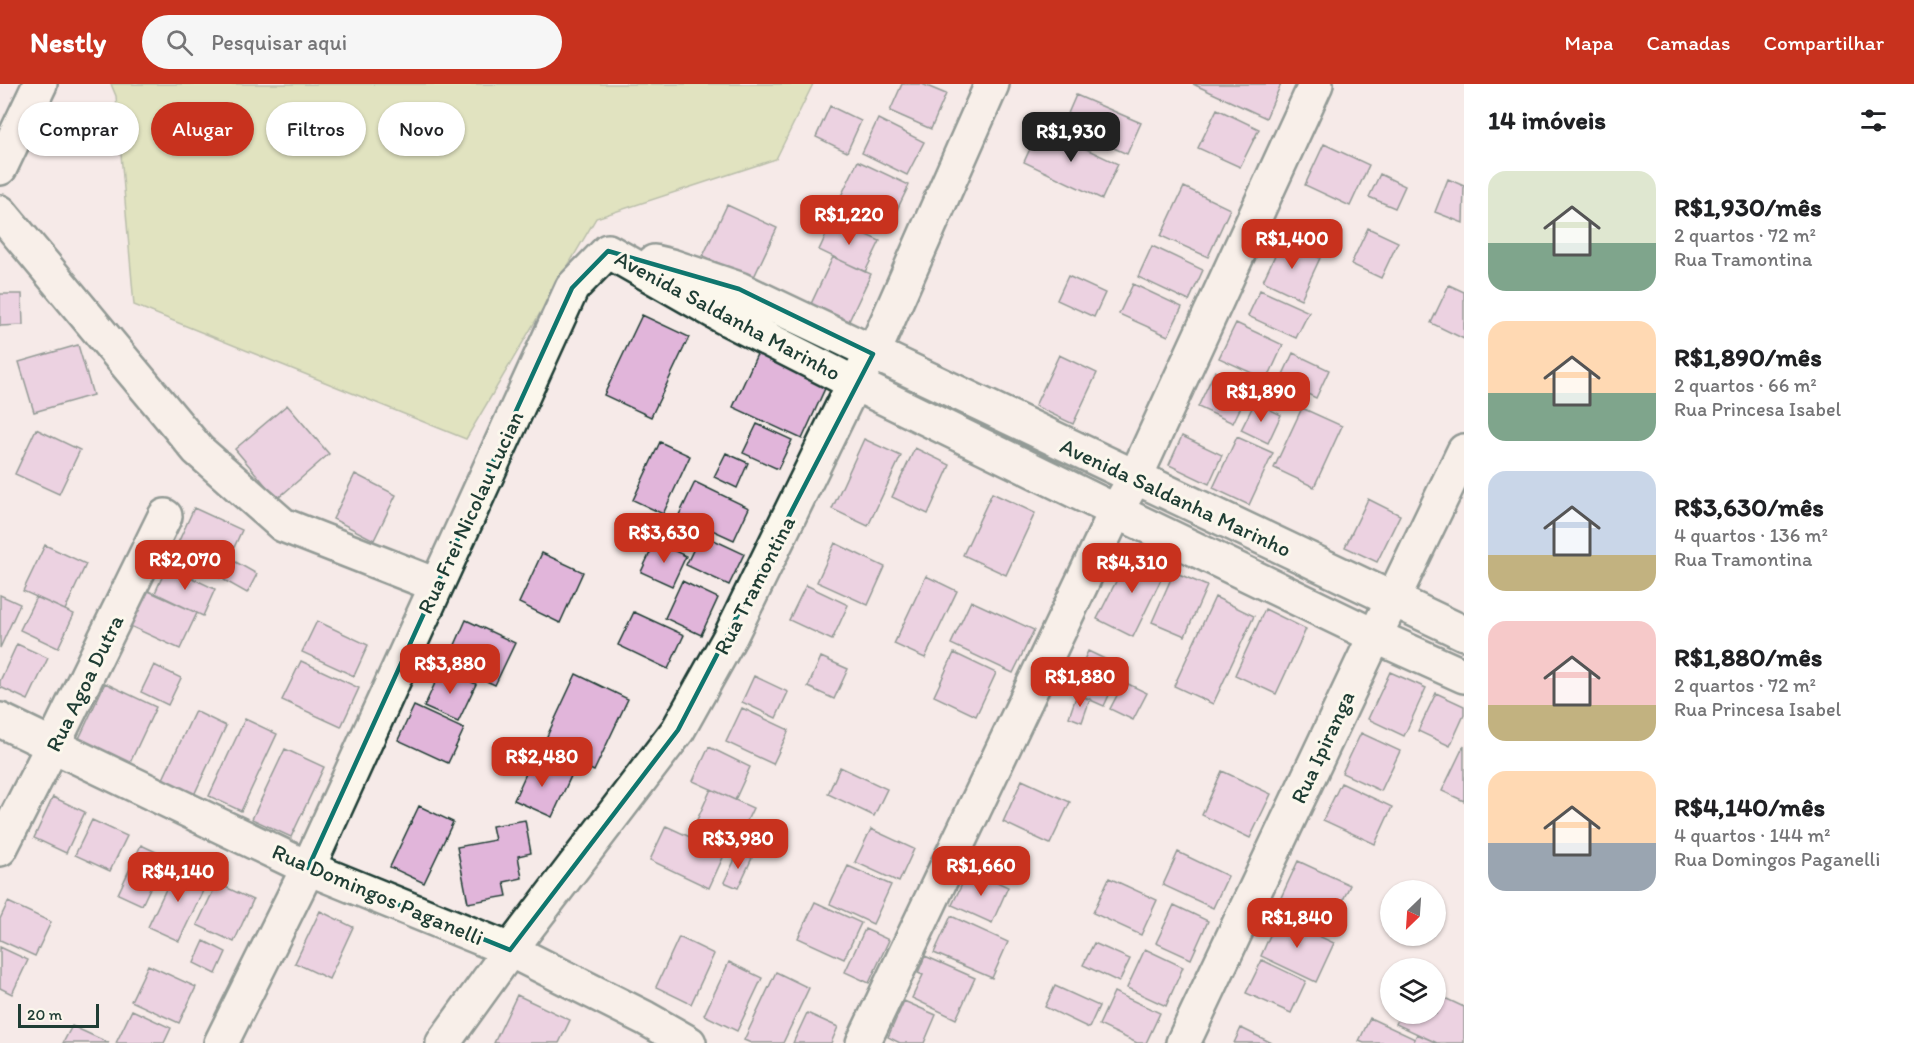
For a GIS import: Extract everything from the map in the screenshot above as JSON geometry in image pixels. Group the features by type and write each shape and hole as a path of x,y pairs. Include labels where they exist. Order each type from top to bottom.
{"street":[{"path":"0,168 40,84"},
{"name":"Rua Tramontina","path":"443,1043 510,950 678,730 731,635 854,383 873,354 992,84"},
{"path":"863,1043 1116,511 1135,478 1316,84"},
{"path":"0,212 198,450 283,525 436,585"},
{"name":"Avenida Saldanha Marinho","path":"608,250 671,266 739,289 1464,633"},
{"name":"Avenida Saldanha Marinho","path":"608,250 722,316 854,383 1375,636 1464,676"},
{"name":"Rua Frei Nicolau Lucian","path":"221,1043 308,868 573,288 608,250"},
{"name":"Rua Ipiranga","path":"1183,1043 1464,451"},
{"name":"Rua Agoa Dutra","path":"0,849 165,516"},
{"name":"Rua Domingos Paganelli","path":"0,720 308,868 510,950 645,1018 688,1043"}],"highlighted area":[{"path":"608,251 739,289 873,354 678,730 510,950 308,868 572,288"}],"green space":[{"path":"111,84 813,84 776,159 596,218 466,439 134,305 121,156 139,156 139,102 117,102"}],"building":[{"path":"902,84 922,84 946,94 931,129 890,111"},
{"path":"1193,84 1281,84 1266,118"},
{"path":"1076,95 1141,123 1127,154 1063,125"},
{"path":"830,106 861,121 847,152 816,137"},
{"path":"1217,109 1259,129 1240,167 1198,148"},
{"path":"878,119 924,142 907,175 862,153"},
{"path":"1040,127 1118,164 1102,199 1024,162"},
{"path":"1324,144 1369,165 1350,206 1305,185"},
{"path":"858,161 909,185 892,220 841,196"},
{"path":"1380,174 1405,186 1395,208 1369,197"},
{"path":"1448,179 1464,186 1463,223 1435,212"},
{"path":"1184,187 1230,209 1208,257 1161,236"},
{"path":"727,205 777,228 753,279 703,256"},
{"path":"833,220 880,241 865,272 819,250"},
{"path":"1368,228 1398,242 1381,278 1351,264"},
{"path":"1282,240 1320,258 1301,299 1263,281"},
{"path":"1152,246 1203,270 1189,301 1138,277"},
{"path":"833,257 871,274 849,321 811,304"},
{"path":"1068,276 1105,293 1094,317 1057,300"},
{"path":"1133,284 1182,307 1168,336 1119,314"},
{"path":"1449,285 1464,292 1464,339 1431,323"},
{"path":"1260,290 1309,312 1296,338 1248,316"},
{"path":"0,294 22,294 23,325 0,326"},
{"path":"642,315 689,337 651,417 604,395"},
{"path":"1236,323 1283,345 1267,380 1219,358"},
{"path":"78,345 93,395 34,412 19,362"},
{"path":"758,352 827,384 802,439 733,407"},
{"path":"1293,353 1329,370 1316,398 1280,381"},
{"path":"1059,355 1097,373 1073,424 1035,406"},
{"path":"1215,371 1250,388 1233,423 1198,407"},
{"path":"1255,402 1281,415 1268,443 1241,430"},
{"path":"287,405 329,454 277,499 235,449"},
{"path":"1302,408 1342,426 1314,487 1274,468"},
{"path":"757,424 792,440 778,469 743,453"},
{"path":"36,429 80,450 59,494 15,474"},
{"path":"1182,436 1222,455 1209,484 1169,465"},
{"path":"1237,437 1273,453 1249,505 1213,488"},
{"path":"864,439 901,456 868,526 832,509"},
{"path":"660,442 690,456 663,514 633,500"},
{"path":"915,448 950,465 928,514 892,497"},
{"path":"726,453 748,463 737,488 714,477"},
{"path":"355,474 396,495 374,540 333,519"},
{"path":"695,482 749,508 734,540 679,515"},
{"path":"992,493 1035,513 1006,575 963,555"},
{"path":"1368,499 1400,515 1377,562 1345,547"},
{"path":"194,508 242,530 220,578 172,556"},
{"path":"701,534 744,554 729,585 686,565"},
{"path":"655,542 686,556 672,586 641,572"},
{"path":"835,543 885,567 868,605 817,582"},
{"path":"45,545 86,564 65,610 23,591"},
{"path":"1131,552 1166,569 1133,637 1097,619"},
{"path":"542,553 583,572 560,623 519,603"},
{"path":"234,561 257,574 247,593 224,580"},
{"path":"167,566 215,589 203,616 155,593"},
{"path":"1174,572 1207,586 1185,636 1152,622"},
{"path":"926,576 957,591 925,658 894,644"},
{"path":"682,581 718,598 701,635 665,618"},
{"path":"806,585 848,605 832,640 789,620"},
{"path":"146,590 197,613 180,649 130,626"},
{"path":"0,595 20,604 0,648"},
{"path":"36,597 74,614 58,648 20,630"},
{"path":"1215,597 1254,616 1213,704 1174,686"},
{"path":"971,601 1034,630 1013,673 951,644"},
{"path":"1265,609 1306,629 1276,694 1235,675"},
{"path":"634,612 684,635 668,669 618,645"},
{"path":"466,620 515,643 495,685 447,663"},
{"path":"317,621 368,645 354,676 302,652"},
{"path":"17,644 48,658 28,700 0,687 0,681"},
{"path":"1088,651 1122,667 1104,706 1070,691"},
{"path":"954,653 996,673 976,716 934,696"},
{"path":"821,657 848,669 834,699 808,687"},
{"path":"301,661 359,688 341,727 282,700"},
{"path":"154,665 181,678 168,705 141,692"},
{"path":"442,668 476,684 458,722 424,707"},
{"path":"1390,672 1426,688 1404,736 1368,719"},
{"path":"576,674 628,699 594,771 542,747"},
{"path":"754,676 788,692 776,718 742,702"},
{"path":"1124,682 1147,693 1133,720 1110,709"},
{"path":"105,683 156,707 128,767 77,743"},
{"path":"1436,693 1464,706 1464,715 1450,746 1418,731"},
{"path":"1077,694 1090,699 1082,722 1069,717"},
{"path":"414,706 464,729 448,763 398,740"},
{"path":"742,708 789,730 773,764 726,742"},
{"path":"195,711 226,726 194,795 162,781"},
{"path":"245,719 277,734 241,811 209,796"},
{"path":"1361,733 1400,751 1381,791 1342,773"},
{"path":"1464,745 1464,801 1442,791"},
{"path":"709,747 750,767 735,800 693,781"},
{"path":"285,749 324,767 291,837 252,819"},
{"path":"533,758 571,776 552,817 514,800"},
{"path":"840,767 887,789 874,816 828,794"},
{"path":"1222,771 1271,794 1250,838 1202,815"},
{"path":"1022,780 1070,802 1050,844 1003,822"},
{"path":"1341,783 1392,807 1375,844 1323,820"},
{"path":"711,789 753,808 733,850 692,831"},
{"path":"53,797 85,812 66,853 34,838"},
{"path":"419,806 453,822 424,883 390,867"},
{"path":"92,820 127,836 110,871 75,855"},
{"path":"525,820 531,853 518,856 522,878 504,882 507,896 468,903 457,847 495,840 492,826"},
{"path":"666,826 725,853 709,888 650,860"},
{"path":"871,829 914,849 899,882 855,862"},
{"path":"141,845 165,856 142,905 118,894"},
{"path":"739,851 752,858 738,888 724,882"},
{"path":"1178,852 1228,876 1213,908 1163,885"},
{"path":"1298,861 1350,885 1330,928 1278,904"},
{"path":"177,866 208,880 179,941 148,927"},
{"path":"848,866 891,885 873,924 830,904"},
{"path":"967,874 978,879 980,874 1008,887 992,923 952,905"},
{"path":"1109,878 1157,900 1141,935 1093,913"},
{"path":"217,883 253,900 234,942 197,925"},
{"path":"8,902 51,922 35,956 0,940 0,919"},
{"path":"815,902 861,923 844,959 798,938"},
{"path":"1174,905 1208,921 1191,959 1156,943"},
{"path":"320,911 353,927 329,979 295,963"},
{"path":"951,916 1008,942 992,978 934,953"},
{"path":"1278,917 1334,943 1316,982 1261,956"},
{"path":"865,929 889,940 869,983 845,972"},
{"path":"679,937 714,954 691,1004 656,987"},
{"path":"204,941 226,952 216,974 194,963"},
{"path":"1094,943 1130,959 1119,982 1083,965"},
{"path":"0,947 28,960 12,994 0,988"},
{"path":"1145,949 1183,967 1166,1006 1127,988"},
{"path":"925,956 975,978 956,1019 912,998 923,975 918,973"},
{"path":"1262,960 1306,981 1291,1013 1246,993"},
{"path":"729,962 762,978 737,1031 704,1015"},
{"path":"148,965 196,987 179,1023 131,1001"},
{"path":"776,972 809,988 783,1043 751,1043 744,1040"},
{"path":"1055,986 1099,1006 1089,1028 1045,1007"},
{"path":"1114,992 1160,1013 1146,1043 1137,1043 1099,1025"},
{"path":"517,995 570,1020 559,1043 494,1043"},
{"path":"1446,999 1464,1007 1464,1043 1437,1043 1396,1024 1446,1024"},
{"path":"904,1001 936,1015 924,1043 900,1043 888,1037"},
{"path":"132,1010 171,1028 164,1043 116,1043"},
{"path":"807,1013 838,1027 831,1043 793,1043"},
{"path":"1370,1018 1415,1039 1413,1043 1364,1043 1359,1041"},
{"path":"72,1026 109,1043 63,1043"},
{"path":"1241,1028 1272,1043 1234,1043"},
{"path":"1417,1034 1437,1043 1413,1043"}]}
